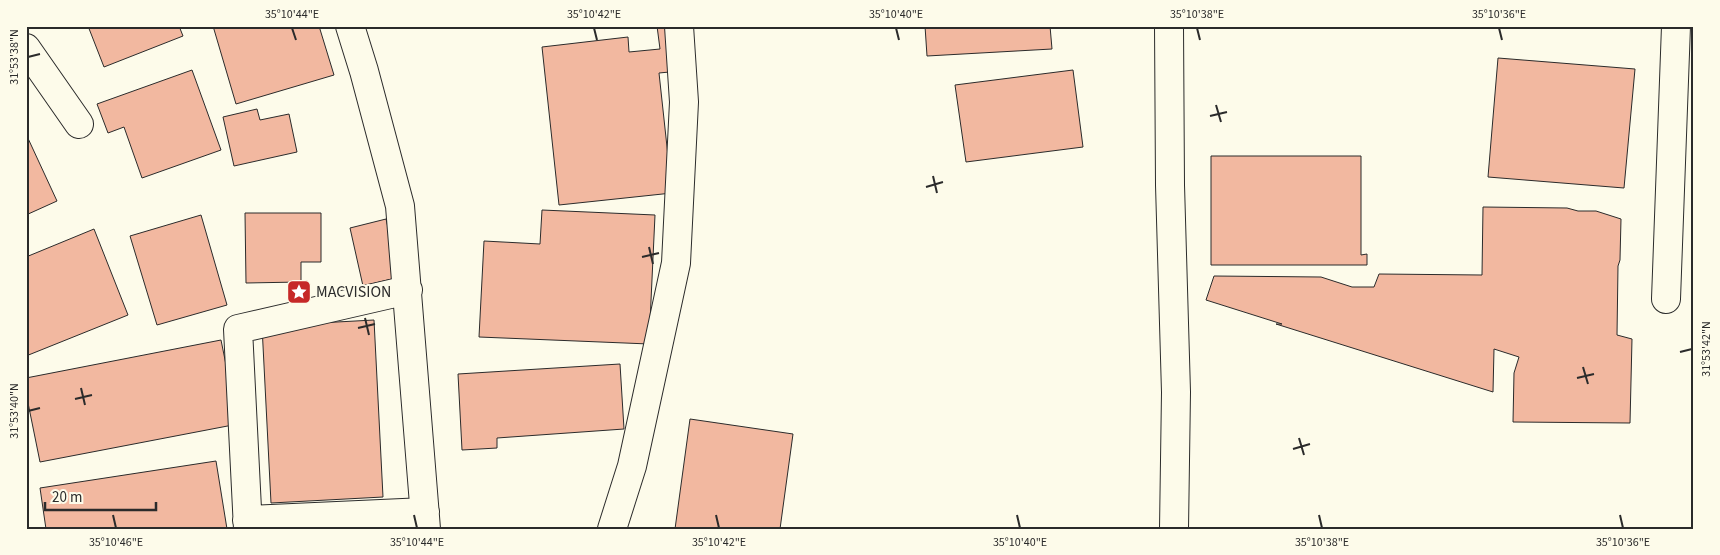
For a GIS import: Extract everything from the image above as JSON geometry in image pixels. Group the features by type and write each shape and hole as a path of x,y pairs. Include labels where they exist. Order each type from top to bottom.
{"street":[{"path":"350,26 400,206 408,290 425,521 247,524 238,329 408,290"},
{"path":"612,529 632,466 676,263 684,102 679,26"},
{"path":"1169,26 1170,185 1176,392 1174,529"},
{"path":"1666,299 1676,26"},
{"path":"26,48 79,124"}],"building":[{"path":"88,26 179,26 183,36 104,67"},
{"path":"213,26 319,26 334,75 236,104"},
{"path":"657,26 675,26 680,71 659,73 672,193 559,205 542,47 628,37 629,52 660,49"},
{"path":"925,26 1050,26 1052,49 927,56"},
{"path":"1498,58 1635,69 1624,188 1488,177"},
{"path":"192,70 221,150 142,178 124,127 108,133 97,104"},
{"path":"1073,70 1083,147 966,162 955,85"},
{"path":"257,109 260,120 289,114 297,152 234,166 223,117"},
{"path":"26,134 57,201 26,215"},
{"path":"1211,156 1361,156 1361,255 1367,254 1367,265 1211,265"},
{"path":"1483,207 1567,208 1578,211 1596,211 1621,219 1617,335 1632,339 1630,423 1513,422 1514,373 1519,357 1494,349 1493,392 1206,300 1214,276 1321,277 1352,287 1374,287 1379,274 1482,275"},
{"path":"542,210 655,215 649,344 479,337 484,241 540,244"},
{"path":"245,213 321,213 321,262 301,262 301,282 246,283"},
{"path":"201,215 227,305 157,325 130,236"},
{"path":"386,219 400,277 363,286 350,228"},
{"path":"94,229 128,315 26,356 26,257"},
{"path":"374,320 383,497 271,503 262,326"},
{"path":"221,340 238,424 40,462 26,393 26,378"},
{"path":"620,364 624,429 497,438 497,448 462,450 458,374"},
{"path":"690,419 793,434 780,529 675,529"},
{"path":"216,461 227,529 46,529 40,488"}],"place":[{"name":"MACVISION","path":"299,292"}]}
